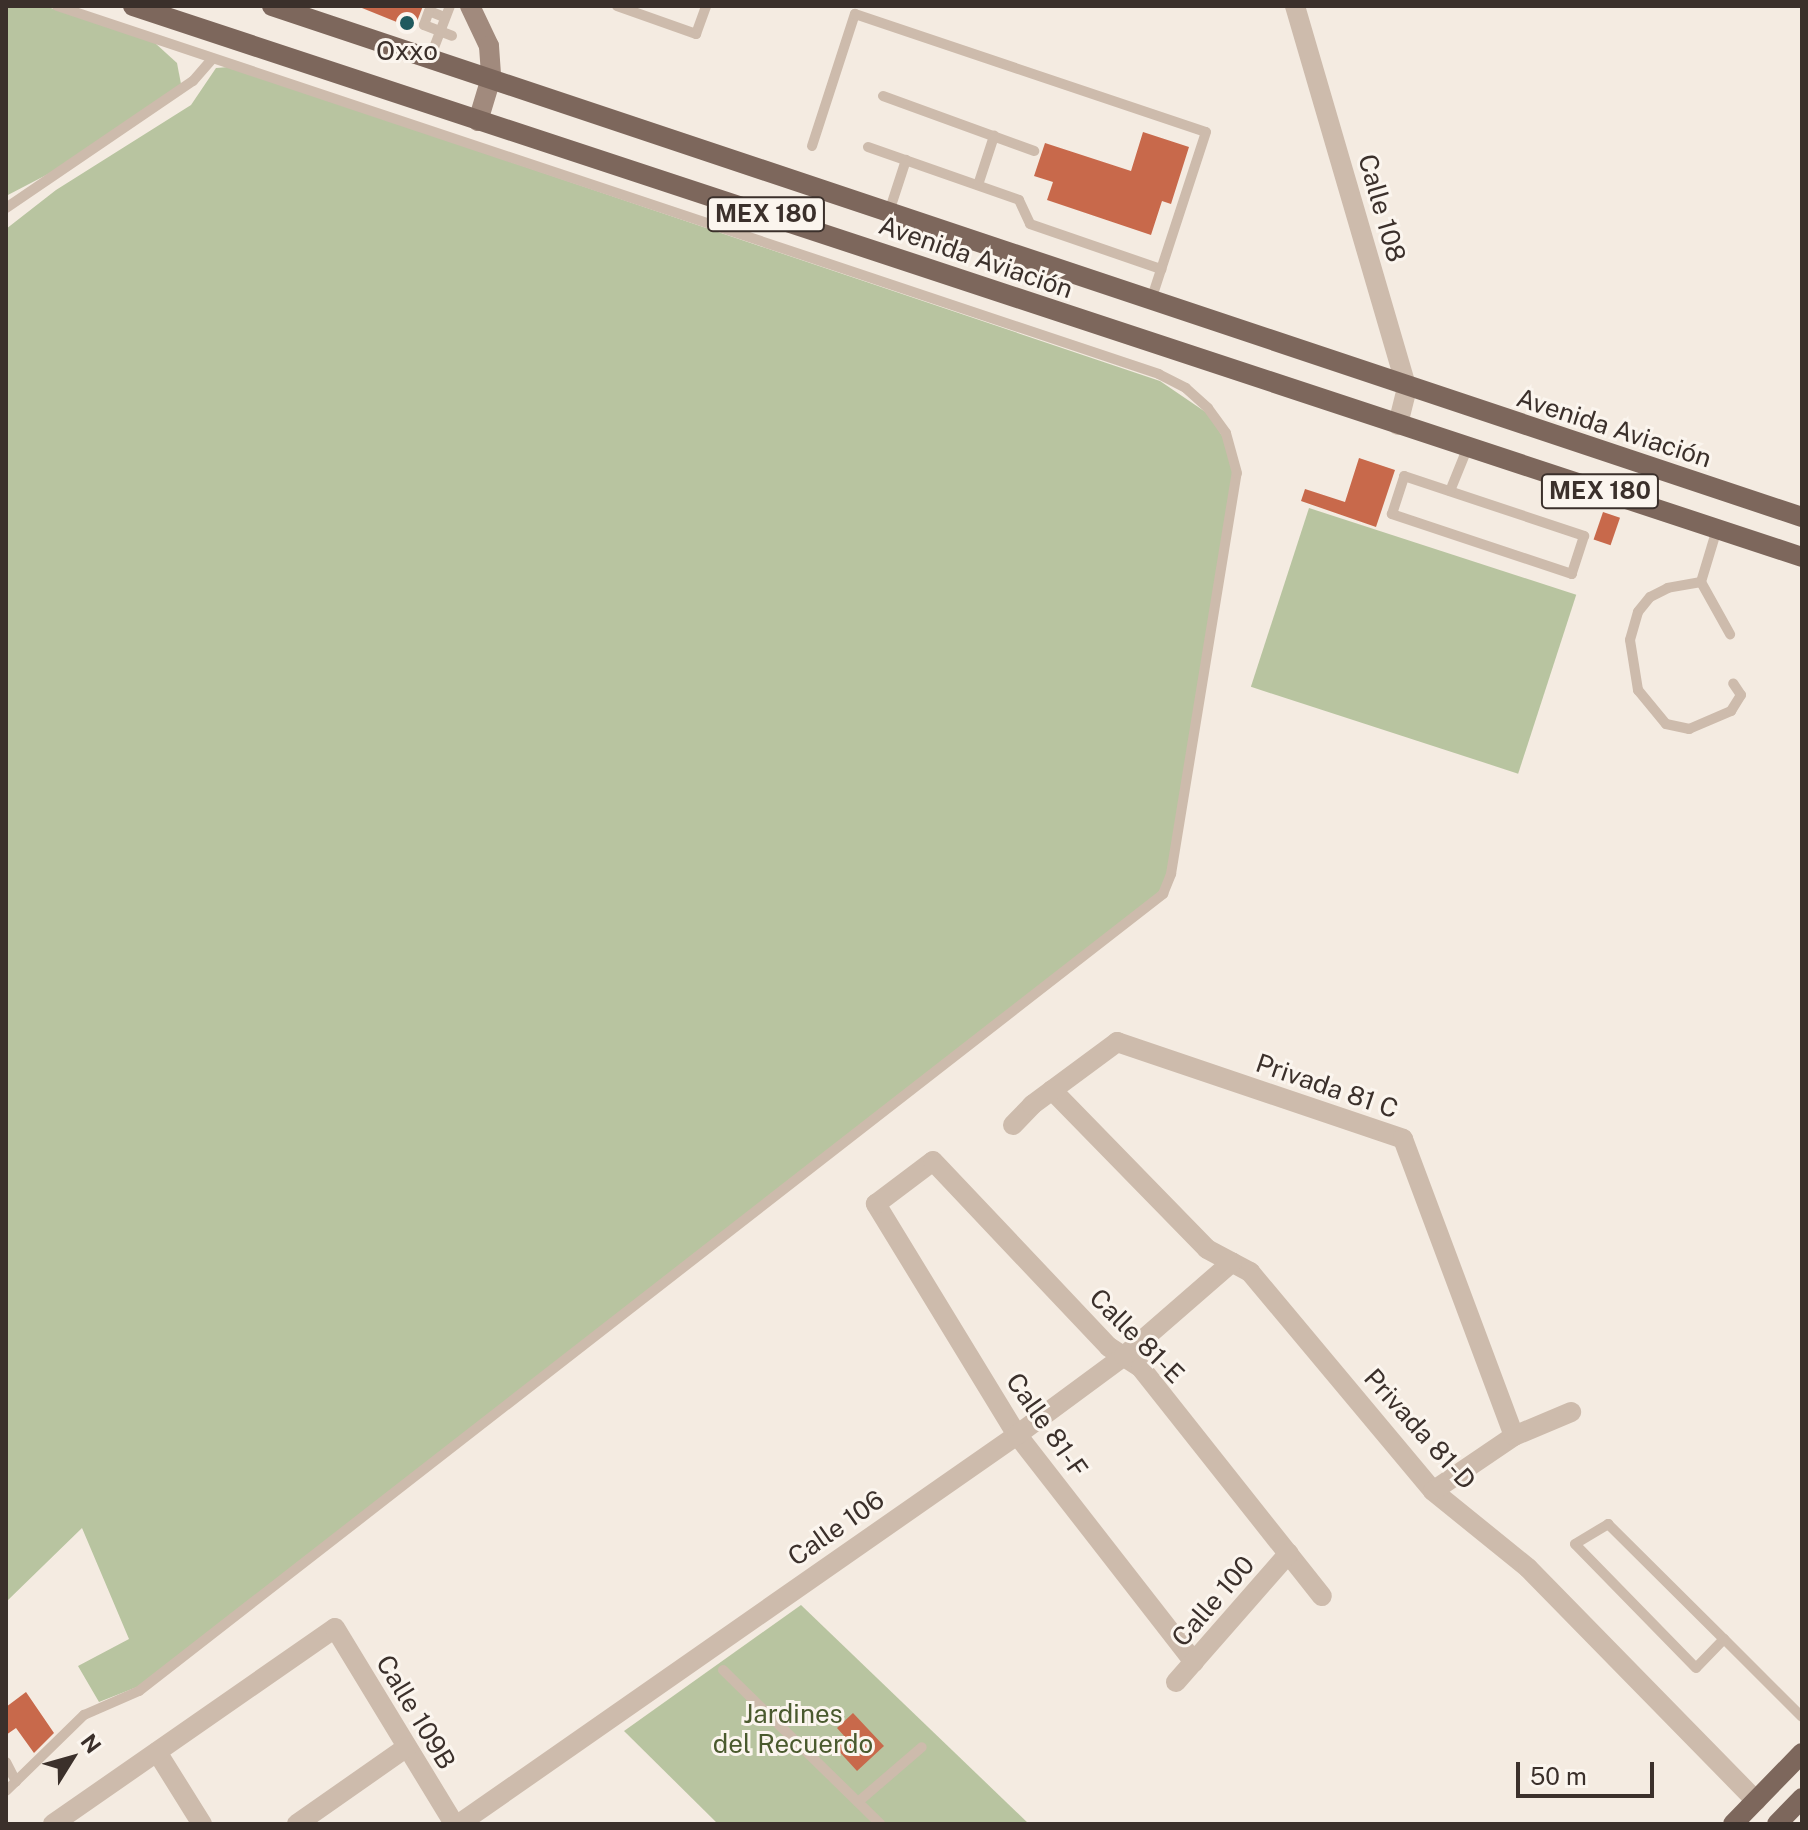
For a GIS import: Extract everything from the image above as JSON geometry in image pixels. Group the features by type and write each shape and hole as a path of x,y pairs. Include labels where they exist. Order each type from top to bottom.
{"main road":[{"name":"Avenida Aviación","path":"133,6 1467,449 1802,557"},
{"name":"Avenida Aviación","path":"272,6 888,215 1802,517"},
{"path":"470,6 489,46 491,78 478,121"},
{"path":"1717,529 1727,492"},
{"path":"1733,1824 1802,1753"},
{"path":"1777,1824 1802,1798"}],"street":[{"name":"Calle 108","path":"1295,6 1407,388"},
{"path":"1398,425 1407,388"},
{"name":"Privada 81 C","path":"1052,1090 1117,1042 1403,1139 1514,1436"},
{"path":"1013,1125 1052,1090"},
{"name":"Privada 81-D","path":"1052,1090 1207,1249 1250,1272 1433,1491 1528,1568 1756,1801"},
{"name":"Calle 81-E","path":"876,1204 933,1161 1124,1356 1141,1368 1322,1596"},
{"name":"Calle 81-F","path":"876,1204 1017,1435 1194,1662"},
{"name":"Calle 106","path":"457,1824 1017,1435 1124,1356 1232,1262"},
{"path":"1433,1491 1514,1436 1571,1412"},
{"name":"Calle 100","path":"1176,1682 1289,1553"},
{"name":"Calle 109B","path":"157,1752 335,1628 457,1824"},
{"path":"297,1824 407,1747"},
{"path":"53,1824 157,1752 202,1824"}],"lane":[{"path":"6,1791 84,1715 139,1691 1163,894 1171,874 1237,473 1226,433 1208,408 1186,388 1159,374 57,6"},
{"path":"430,58 450,6"},
{"path":"617,6 696,34 706,6"},
{"path":"444,17 429,11 424,25 452,36"},
{"path":"812,146 855,14 1206,132 1150,302"},
{"path":"6,208 193,81 212,59"},
{"path":"883,96 1034,151"},
{"path":"978,185 994,136"},
{"path":"868,147 1019,200 1030,224 1161,269"},
{"path":"888,215 906,160"},
{"path":"1450,491 1467,449"},
{"path":"1404,476 1450,491 1584,536 1572,574 1392,514 1404,476"},
{"path":"1717,529 1701,582 1730,634"},
{"path":"1701,582 1668,588 1650,597 1638,612 1630,640 1638,690 1666,724 1689,729 1731,711 1741,695 1733,683"},
{"path":"1724,1639 1696,1668 1575,1544 1608,1524 1724,1639 1802,1717"},
{"path":"723,1670 880,1824"},
{"path":"858,1802 922,1747"},
{"path":"6,1762 16,1782"}],"green space":[{"path":"6,6 45,6 155,43 177,63 181,84 52,172 6,196"},
{"path":"229,67 1160,381 1207,413 1223,437 1234,473 1167,884 1160,894 137,1687 99,1702 78,1666 129,1639 82,1528 6,1602 6,229 56,190 191,105 216,68"},
{"path":"1309,508 1576,595 1518,774 1251,687"},
{"name":"Jardines del Recuerdo","path":"801,1605 1029,1824 718,1824 624,1731"}],"building":[{"name":"Oxxo","path":"357,6 423,6 414,29"},
{"path":"1143,132 1189,147 1171,204 1162,201 1151,235 1047,200 1053,182 1034,176 1045,143 1131,171"},
{"path":"1359,458 1395,470 1376,527 1301,501 1305,489 1345,502"},
{"path":"1603,512 1620,518 1611,545 1594,539"},
{"path":"26,1692 54,1733 34,1753 16,1728 6,1735 6,1707"},
{"path":"853,1713 884,1746 857,1771 836,1748 846,1738 837,1728"}],"place":[{"name":"Oxxo","path":"407,23"}]}
